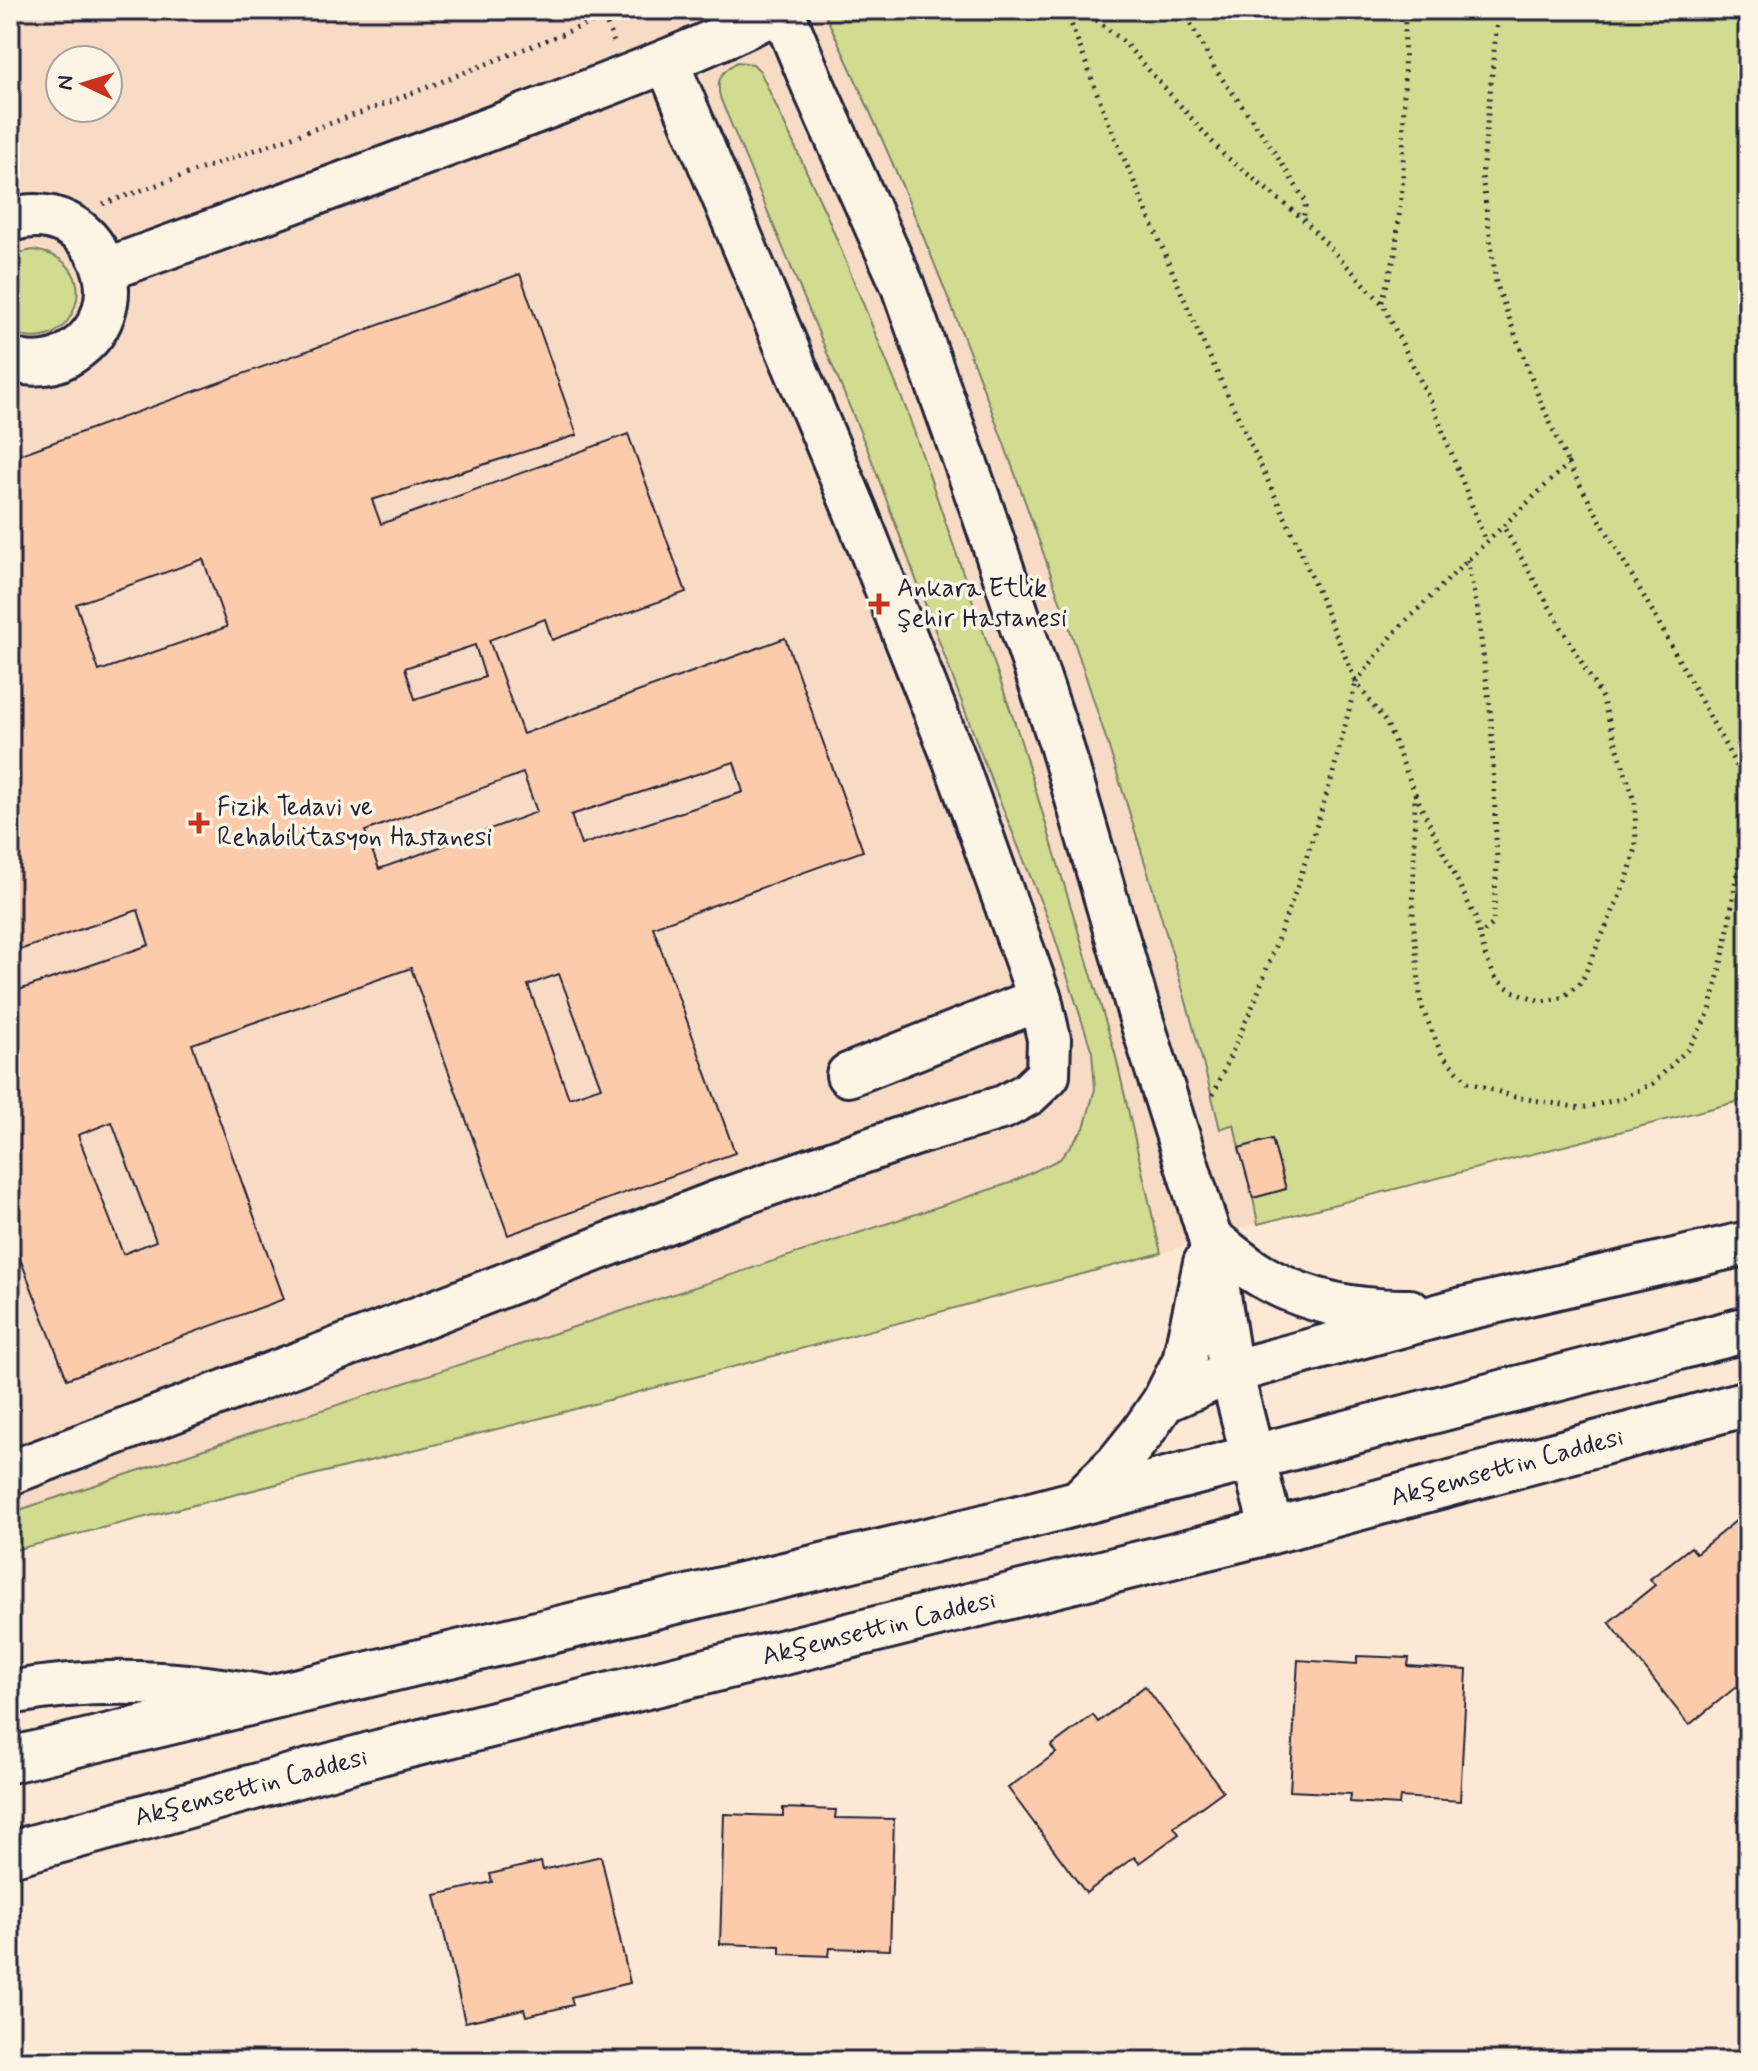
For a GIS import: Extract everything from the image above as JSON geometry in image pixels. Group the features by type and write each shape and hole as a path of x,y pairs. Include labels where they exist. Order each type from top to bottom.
{"main road":[{"path":"10,1760 977,1529 1748,1329"},
{"name":"Akşemsettin Caddesi","path":"10,1854 381,1752 1272,1531 1748,1403"}],"lane":[{"path":"105,270 667,62 781,10 902,284 1060,741 1142,1022 1210,1238 1231,1372 1272,1531"},
{"path":"10,1473 718,1202 923,1131 1004,1107 1028,1094 1048,1075 1049,1039 1040,999 938,716 667,62"},
{"path":"10,220 36,215 59,220 80,232 96,249 105,270 108,292 104,314 94,333 79,349 60,359 38,364 10,359"},
{"path":"848,1075 1040,999"},
{"path":"1210,1238 1253,1271 1291,1292 1334,1305 1377,1312 1459,1310"},
{"path":"1077,1503 1117,1464 1164,1401 1184,1361 1210,1238"},
{"path":"1164,1401 1231,1372 1459,1310 1748,1243"},
{"path":"10,1693 83,1683 133,1682 224,1689 269,1698"}],"path":[{"path":"91,205 101,205 382,105 623,10"},
{"path":"1066,10 1105,114 1200,336 1298,545 1356,682 1387,724 1415,793 1475,917 1486,958 1496,979 1512,991 1541,1001 1562,998 1581,983 1627,879 1636,848 1635,804 1602,698 1503,526"},
{"path":"1084,10 1124,42 1223,154 1303,219 1382,303 1433,406 1486,542"},
{"path":"1183,10 1215,69 1264,136 1306,202 1303,219"},
{"path":"1382,303 1395,255 1403,178 1405,10"},
{"path":"1415,793 1413,918 1421,1005 1442,1055 1468,1082 1515,1097 1581,1108 1621,1099 1653,1083 1689,1048 1710,1011 1726,942 1744,828 1743,778 1670,641 1568,464 1535,388 1496,283 1482,176 1498,10"},
{"path":"1212,1097 1254,1003 1297,887 1332,777 1356,682 1396,631 1568,464"},
{"path":"1467,560 1477,608 1491,717 1497,861 1493,924 1480,935"}],"shaded area":[{"name":"Ankara Etlik Şehir Hastanesi","path":"10,10 1748,10 1748,1099 1243,1227 1161,1253 541,1418 10,1551"}],"green space":[{"path":"823,10 1748,10 1748,1099 1258,1224 1253,1198 1286,1189 1272,1139 1239,1148 1234,1124 1220,1129 1186,1001 1137,839 1033,523 919,227"},
{"path":"737,62 753,64 760,71 828,218 907,411 1019,735 1115,1053 1161,1253 541,1418 10,1551 10,1513 1010,1183 1060,1159 1084,1128 1095,1089 1092,1052 1053,932 986,767 869,453 721,100 720,78"},
{"path":"33,250 58,258 73,273 77,291 74,309 64,325 49,335 31,338 10,329 10,258"}],"building":[{"name":"Fizik Tedavi ve Rehabilitasyon Hastanesi","path":"520,274 577,435 372,500 381,524 628,434 686,592 552,640 545,619 489,640 523,734 785,638 863,851 653,927 735,1153 508,1235 411,968 192,1044 284,1299 67,1379 10,1233 10,993 149,945 138,910 10,953 10,846 13,845 10,837 10,458","holes":["203,559 227,627 99,671 76,604","475,645 485,677 415,699 405,668","734,762 743,792 581,845 571,815","523,773 537,812 379,869 365,831","559,974 601,1087 569,1098 528,985","112,1122 156,1241 123,1254 78,1135"]},
{"path":"1272,1139 1286,1189 1253,1198 1239,1148"},
{"path":"1742,1516 1748,1524 1748,1688 1742,1693 1736,1687 1689,1725 1609,1622 1655,1585 1650,1579 1691,1547 1696,1553"},
{"path":"1357,1656 1409,1658 1408,1666 1467,1670 1460,1801 1400,1797 1399,1805 1350,1802 1351,1794 1290,1791 1298,1660 1357,1664"},
{"path":"1145,1686 1223,1791 1174,1827 1179,1834 1139,1863 1134,1857 1086,1893 1008,1788 1056,1753 1051,1746 1093,1715 1098,1722"},
{"path":"783,1808 836,1810 835,1818 894,1819 890,1950 830,1948 829,1956 780,1954 780,1946 720,1944 724,1814 783,1816"},
{"path":"601,1856 630,1983 571,1997 573,2005 526,2016 524,2009 465,2022 435,1895 492,1882 490,1874 541,1862 543,1870"}],"place":[{"name":"Ankara Etlik Şehir Hastanesi","path":"879,604"},
{"name":"Fizik Tedavi ve Rehabilitasyon Hastanesi","path":"199,823"}]}
